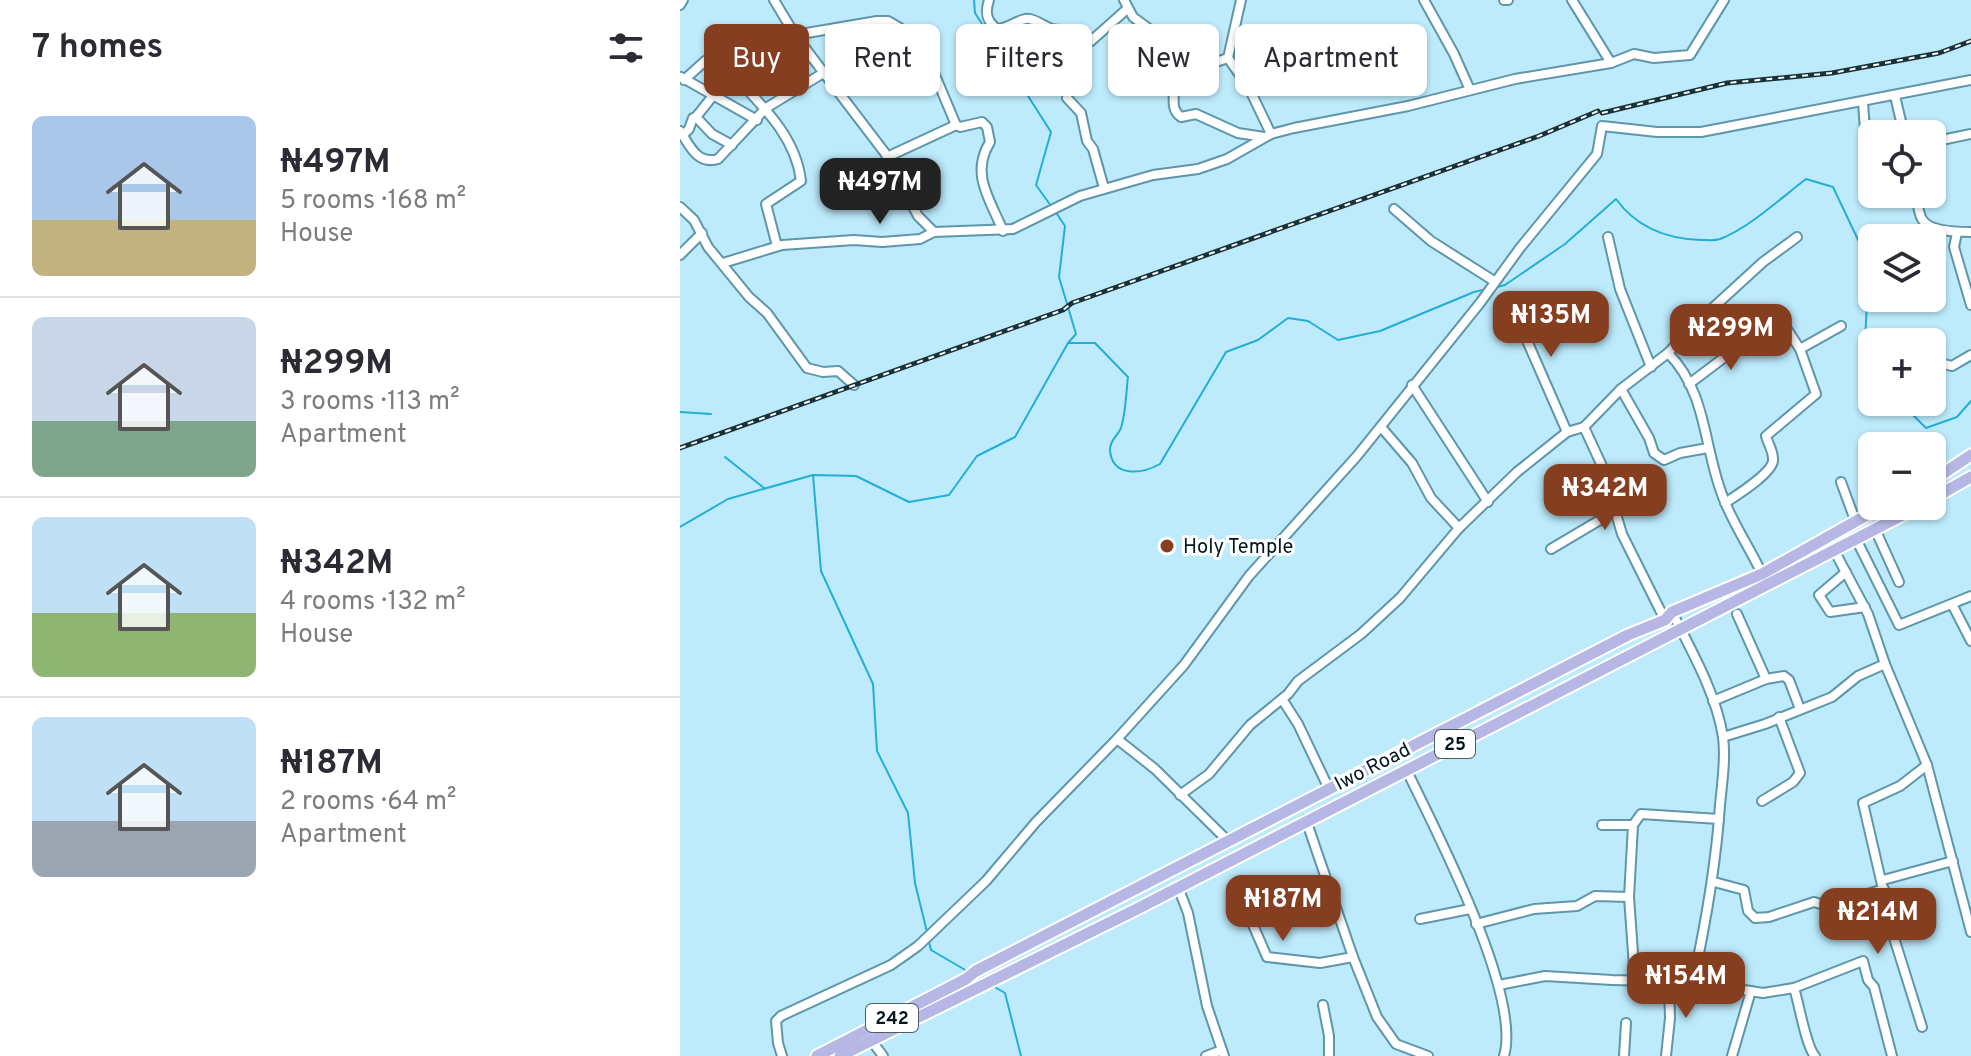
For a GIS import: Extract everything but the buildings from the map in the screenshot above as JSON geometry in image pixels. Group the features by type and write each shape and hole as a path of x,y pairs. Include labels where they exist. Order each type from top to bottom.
{"main road":[{"path":"1946,472 1971,455"},
{"path":"1946,491 1971,477"},
{"name":"Iwo Road","path":"817,1056 1628,635 1762,574 1858,518"},
{"name":"Iwo Road","path":"840,1056 977,986 990,983 1893,520"}],"street":[{"path":"774,0 788,24"},
{"path":"989,0 987,19 997,29 1007,29 1031,19 1052,30 1062,30 1075,44 1091,41 1126,5 1133,17 1143,24"},
{"path":"1228,58 1241,0"},
{"path":"1424,0 1470,90"},
{"path":"1572,0 1611,63"},
{"path":"723,263 777,246 920,239 934,232 1003,231 1028,224 1052,208 1104,188 1153,175 1198,169 1227,159 1268,136 1515,79 1611,63 1634,54 1654,58 1690,55 1724,0"},
{"path":"809,33 877,21 895,24 932,68 956,125"},
{"path":"712,97 693,118 689,129 681,133 690,148 706,160 718,159 766,108 825,72 809,52"},
{"path":"757,120 682,79 716,56 766,108 784,135 801,170 801,181 766,204 777,246"},
{"path":"1219,61 1228,58"},
{"path":"1228,58 1249,88 1268,136"},
{"path":"782,1056 776,1029 776,1021 781,1016 891,965 918,946 986,881 1036,822 1184,665 1249,576 1381,427 1597,154 1602,126 1657,132 1701,132 1971,80"},
{"path":"843,96 887,157 918,216 934,232"},
{"path":"1174,96 1174,106 1181,117 1196,114 1238,133 1268,136"},
{"path":"1895,96 1901,120"},
{"path":"1067,98 1081,113 1087,141 1093,149 1104,188"},
{"path":"1863,102 1864,120"},
{"path":"696,117 712,134 732,145"},
{"path":"887,157 956,125 960,127 982,122 987,127 990,142 981,156 980,174 1003,231"},
{"path":"1946,139 1971,134"},
{"path":"680,207 694,220 708,247 749,297 767,313 807,368 823,372 838,371 854,385"},
{"path":"1919,208 1927,225 1957,233 1971,232"},
{"path":"1394,209 1431,241 1494,282"},
{"path":"680,255 702,233"},
{"path":"1957,233 1954,247 1971,305"},
{"path":"1608,237 1620,289 1651,367"},
{"path":"1180,795 1209,774 1250,725 1319,663 1361,634 1400,598 1459,528 1517,472 1567,432 1584,427 1621,389 1668,353 1728,294 1797,237"},
{"path":"1567,432 1525,336 1529,329 1580,299"},
{"path":"1725,503 1770,469 1772,450 1766,436 1816,394 1800,349 1775,311"},
{"path":"1800,349 1841,326"},
{"path":"1689,384 1754,335"},
{"path":"1668,353 1689,384 1703,416 1708,448 1725,503 1762,574"},
{"path":"1946,364 1952,366 1971,355"},
{"path":"1412,385 1488,502"},
{"path":"1621,389 1649,438 1654,453 1664,460 1680,453 1708,448"},
{"path":"1381,427 1412,463 1431,498 1459,528"},
{"path":"1584,427 1602,466 1622,534 1698,662 1723,737 1714,882 1693,982"},
{"path":"1841,482 1855,520"},
{"path":"1551,549 1615,511"},
{"path":"1875,529 1899,582"},
{"path":"1856,539 1899,625 1971,596"},
{"path":"1834,550 1865,607 1927,765 1971,932"},
{"path":"1846,572 1819,595 1819,599 1830,612 1865,607"},
{"path":"1952,604 1971,641"},
{"path":"1737,614 1766,679"},
{"path":"1723,737 1832,697 1858,676 1885,664"},
{"path":"1713,701 1766,679 1786,677 1800,709"},
{"path":"1282,699 1298,724 1329,789"},
{"path":"1762,801 1785,788 1800,773 1779,717"},
{"path":"1117,739 1155,769 1228,841"},
{"path":"1922,1027 1895,941 1863,803 1900,786 1927,765"},
{"path":"1406,769 1470,909 1499,985 1508,1027 1504,1056"},
{"path":"1635,981 1629,897 1633,825 1641,814 1719,819"},
{"path":"1306,820 1377,1017 1403,1056"},
{"path":"1602,825 1633,825"},
{"path":"1714,882 1744,890 1748,911 1755,918 1769,917 1814,902 1827,906 1953,861"},
{"path":"1285,886 1263,895 1249,909 1267,957 1320,963 1353,957"},
{"path":"1178,887 1188,913 1207,1006 1223,1053 1206,1056"},
{"path":"1476,924 1534,909 1572,907 1595,896 1629,897"},
{"path":"1420,919 1470,909"},
{"path":"1499,985 1545,976 1693,982 1763,993 1794,988 1863,961 1868,980 1874,987 1892,1056"},
{"path":"1666,1056 1670,1018 1669,981"},
{"path":"1794,988 1810,1051 1815,1056"},
{"path":"1732,1056 1751,991"},
{"path":"1323,1005 1329,1056"},
{"path":"1624,1056 1626,1023"},
{"path":"871,1040 883,1056"},
{"path":"1396,1044 1428,1056"}],"waterway":[{"path":"974,0 975,13 1051,132 1036,185 1051,206"},
{"path":"1497,287 1505,285 1565,244 1616,199 1633,218 1653,230 1688,239 1715,240 1753,220 1806,179 1833,187 1869,263 1866,328"},
{"path":"1055,211 1065,226 1059,277 1076,334 1068,343"},
{"path":"680,527 728,499 813,475 856,476 909,502 949,495 977,456 1015,437 1068,343 1095,343 1128,377 1123,422 1110,450 1112,459 1122,469 1145,470 1160,464 1226,352 1258,340 1288,318 1308,321 1338,340 1380,331 1487,289"},
{"path":"1914,416 1926,428 1957,417 1971,401"},
{"path":"680,412 711,414"},
{"path":"725,457 764,488"},
{"path":"813,475 821,571 873,684 877,751 908,813 915,883 927,932"},
{"path":"929,942 931,950 967,971"},
{"path":"993,986 1005,993 1021,1056"}],"railway":[{"path":"1602,113 1727,83 1832,73 1939,53 1971,41"},
{"path":"680,448 1063,310 1072,303 1539,136 1598,111"}],"place":[{"name":"Holy Temple","path":"1167,546"}]}
